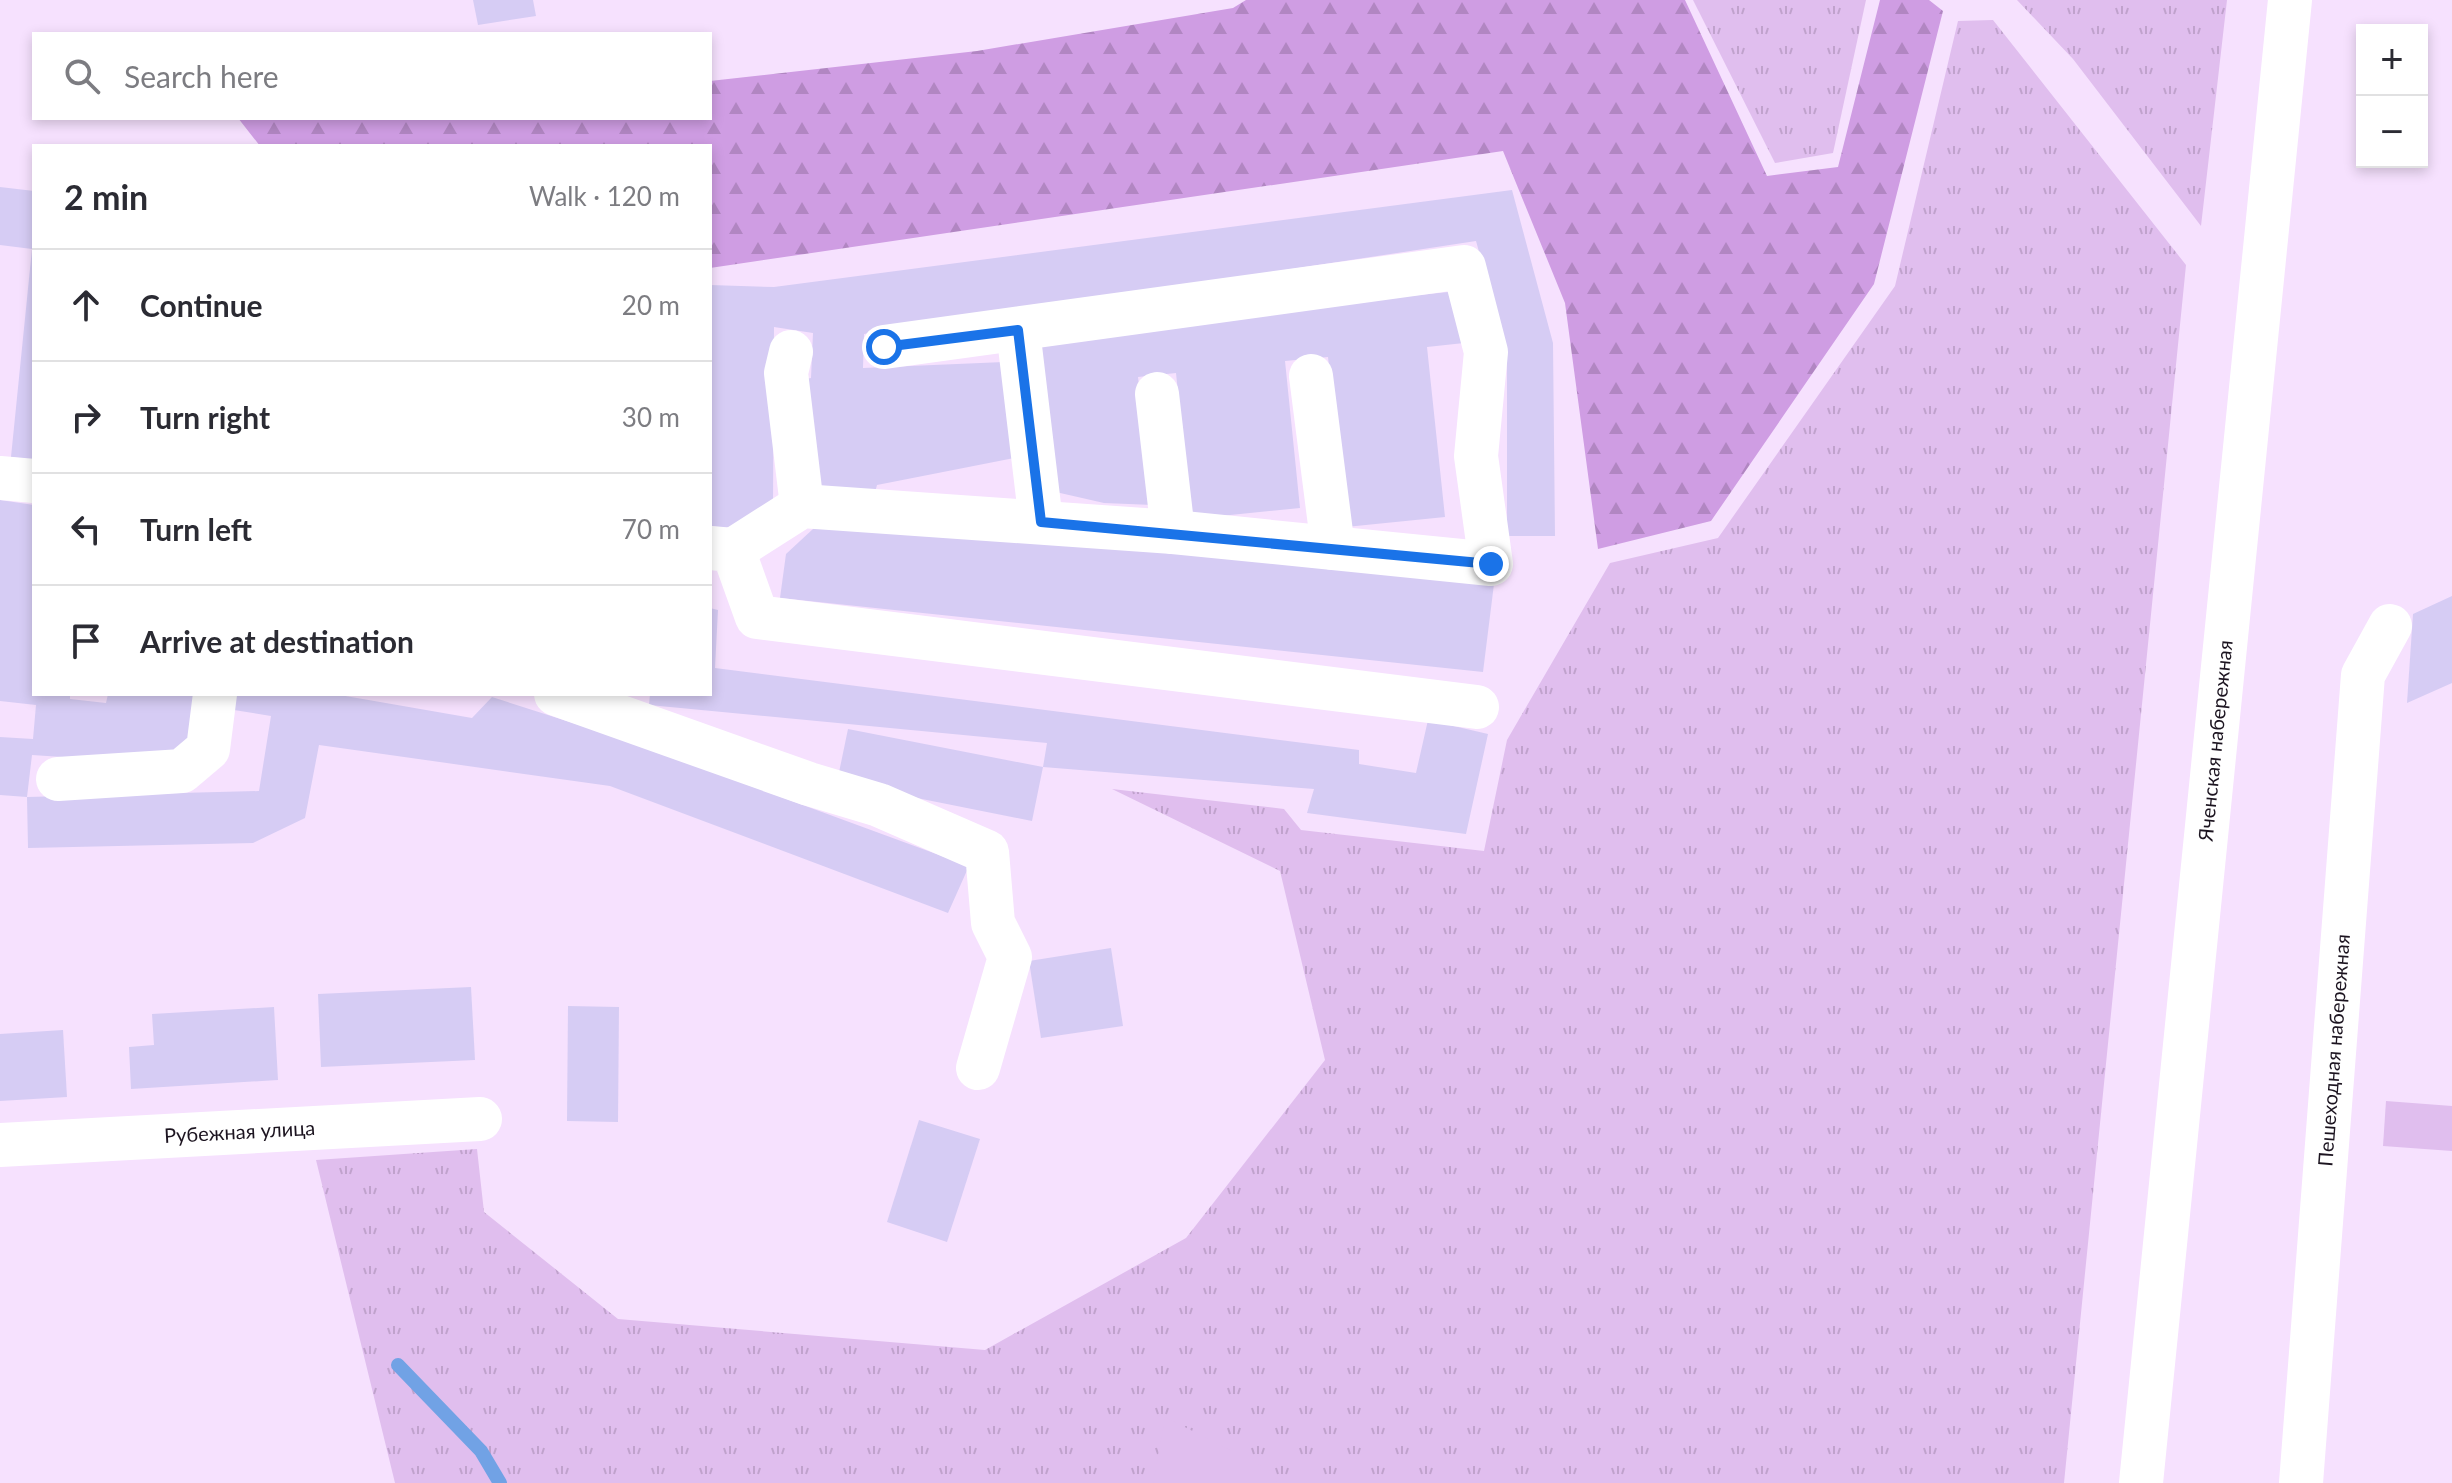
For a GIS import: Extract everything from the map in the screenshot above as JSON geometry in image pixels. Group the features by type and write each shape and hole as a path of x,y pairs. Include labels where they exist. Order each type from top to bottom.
{"street":[{"name":"Яченская набережная","path":"2141,1483 2290,0"},
{"path":"884,347 1464,267 1486,352 1476,456 1491,564 1173,532 802,506 721,549 757,617 1477,707"},
{"path":"1018,330 1041,522"},
{"path":"791,352 786,373 802,506"},
{"path":"1311,376 1333,548"},
{"path":"1157,394 1173,532"},
{"path":"0,478 32,481"},
{"name":"Пешеходная набережная","path":"2301,1483 2363,675 2390,626"},
{"path":"58,779 182,771 208,749 215,696"},
{"path":"562,696 795,779 879,805 987,852 993,923 1010,957 978,1068"},
{"name":"Рубежная улица","path":"0,1145 480,1119"}],"green space":[{"path":"1246,0 1685,0 1767,176 1838,167 1880,0 1929,0 1943,11 1874,284 1711,521 1598,549 1565,303 1503,151 712,268 712,144 258,144 240,120 712,120 712,81 977,51 1233,8"},
{"path":"1693,0 1866,0 1833,153 1775,163"},
{"path":"2017,0 2227,0 2201,226 2073,59"},
{"path":"1993,20 2186,265 2064,1483 395,1483 316,1160 477,1149 484,1212 618,1319 985,1350 1186,1238 1325,1060 1280,871 1112,789 1284,809 1301,830 1484,851 1507,740 1610,563 1718,538 1895,286 1958,21"},
{"path":"2386,1101 2452,1106 2452,1151 2383,1146"},
{"path":"1165,1417 1273,1472 1277,1483 1153,1483"}],"building":[{"path":"473,0 533,0 536,16 478,25"},
{"path":"0,187 32,191 32,249 0,245"},
{"path":"1512,190 1553,343 1555,536 1507,536 1507,352 1476,241 864,334 863,368 1004,362 1025,456 877,485 873,500 815,495 801,380 811,378 813,333 774,327 773,503 739,529 712,526 712,285 774,287"},
{"path":"32,249 32,460 11,457"},
{"path":"1458,291 1464,343 1427,347 1445,517 1346,527 1328,357 1285,361 1300,508 1191,519 1176,373 1138,377 1153,505 1104,503 1047,490 1031,335"},
{"path":"0,500 32,505 32,696 70,696 70,699 106,703 108,696 197,696 189,748 138,762 32,755 27,797 0,795 0,737 33,739 36,705 0,701"},
{"path":"827,516 1494,584 1483,672 780,598 786,554"},
{"path":"2452,596 2452,683 2407,703 2413,614"},
{"path":"712,608 718,610 715,668 1359,750 1359,764 1416,773 1428,720 1488,734 1466,834 1307,813 1314,789 1043,767 1047,743 649,705 650,696 712,696"},
{"path":"235,696 346,696 472,718 492,697 620,738 969,866 948,913 610,786 319,745 305,818 253,843 28,848 27,797 259,791 271,716 234,710"},
{"path":"848,729 1043,767 1032,821 837,782"},
{"path":"1111,948 1123,1026 1041,1038 1029,961"},
{"path":"471,987 475,1060 321,1067 318,994"},
{"path":"568,1006 619,1007 618,1122 567,1121"},
{"path":"274,1007 278,1080 131,1089 129,1047 154,1045 152,1014"},
{"path":"63,1030 67,1097 0,1101 0,1034"},
{"path":"919,1120 980,1139 947,1242 887,1222"}],"waterway":[{"path":"398,1365 481,1451 500,1483"}],"route":[{"path":"884,347 1018,330 1041,522 1491,564"}]}
